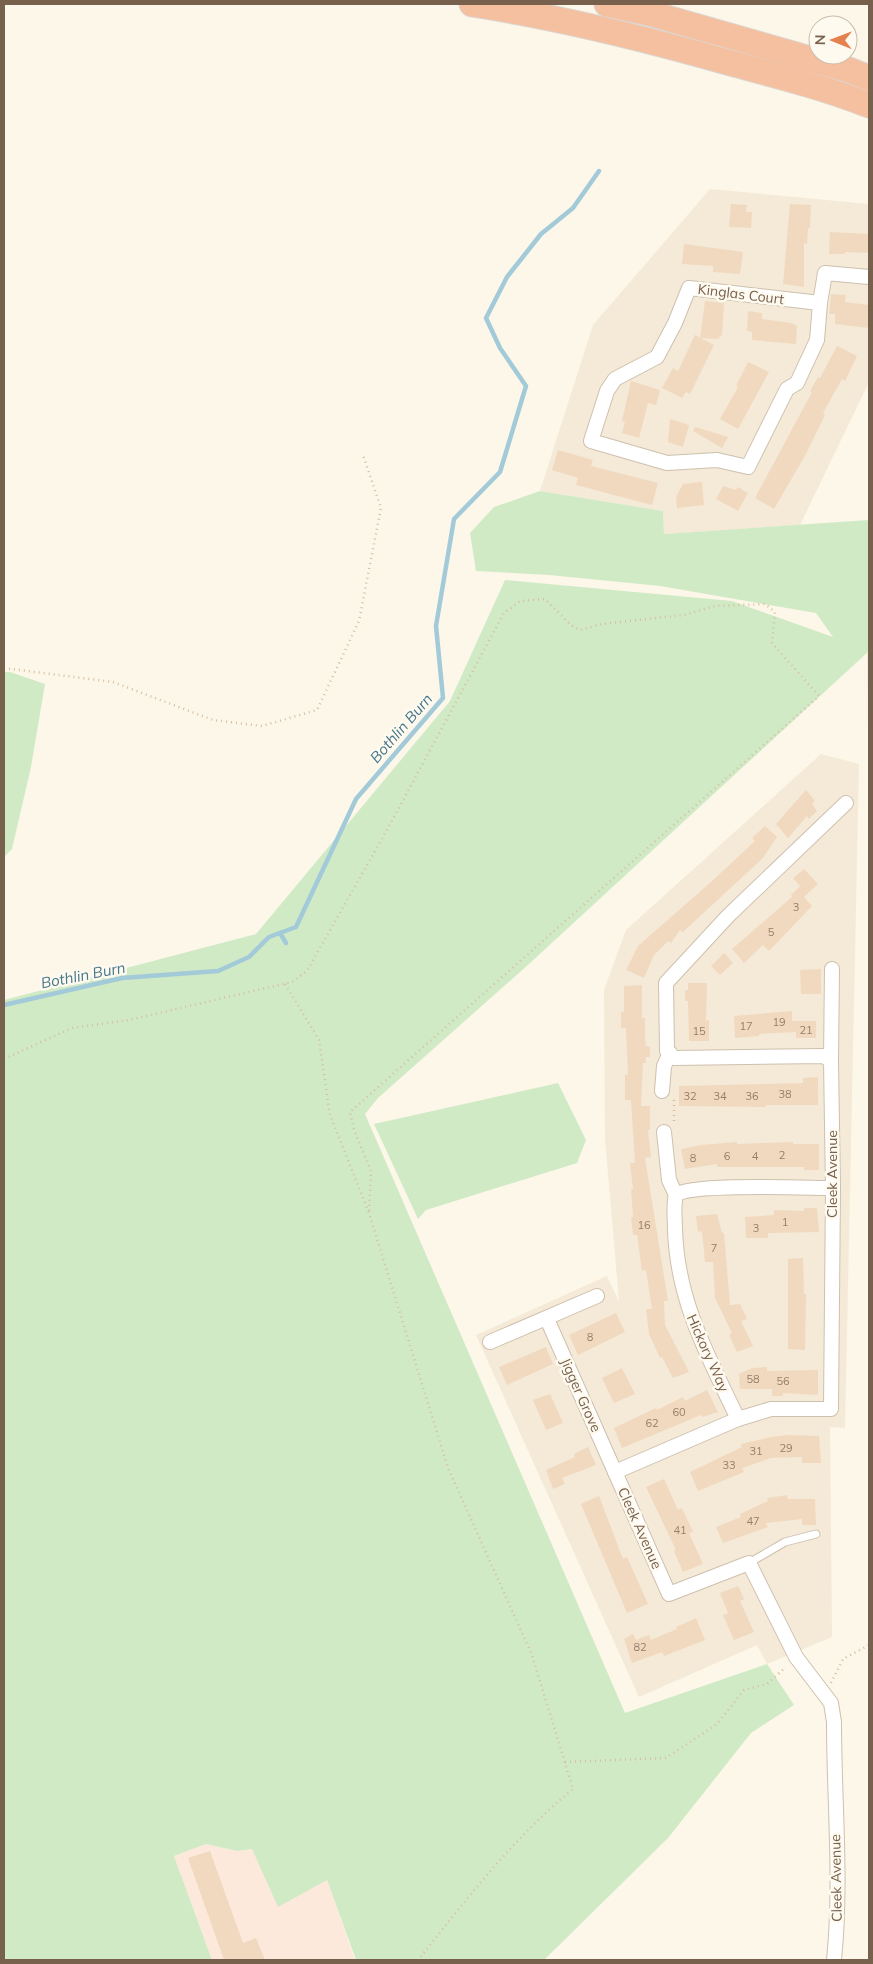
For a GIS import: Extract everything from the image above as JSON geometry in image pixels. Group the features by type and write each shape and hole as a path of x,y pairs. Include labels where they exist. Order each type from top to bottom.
{"highway":[{"path":"472,4 514,10 640,37 833,91 869,104"},
{"path":"607,4 668,18 869,78"}],"street":[{"name":"Kinglas Court","path":"820,303 689,288 675,323 657,357 615,379 607,391 591,441 667,463 717,460 748,467 787,389 797,383 817,340 825,274 869,277"},
{"path":"831,1061 824,1056 674,1058 667,1051 666,983 728,916 846,803"},
{"name":"Cleek Avenue","path":"832,969 833,1188 830,1409 771,1409 738,1419 615,1472 669,1594 749,1563 796,1657 831,1703 834,1722 836,1880 834,1960"},
{"path":"662,1091 664,1066 670,1054"},
{"name":"Hickory Way","path":"664,1132 669,1180 676,1195 675,1241 687,1303 692,1321 738,1419"},
{"path":"676,1195 681,1191 712,1189 833,1188"},
{"path":"490,1342 597,1296"},
{"name":"Jigger Grove","path":"547,1319 615,1472"}],"lane":[{"path":"749,1563 785,1542 816,1534"}],"path":[{"path":"4,668 113,682 213,720 262,726 317,710 359,621 380,508 363,454"},
{"path":"4,1059 72,1028 129,1020 284,984 292,982 308,971 504,613 520,601 545,599 571,625 580,630 602,624 684,615 715,606 765,604 775,612 772,643 818,696 350,1112 354,1130 371,1170 369,1213"},
{"path":"284,984 319,1040 330,1116 369,1213 448,1468 532,1655 573,1789 548,1809 498,1861 418,1960"},
{"path":"825,1695 843,1659 869,1645"},
{"path":"565,1762 666,1758 717,1724 744,1690 767,1684 796,1657"}],"shaded area":[{"path":"710,189 869,204 869,382 800,525 664,534 663,511 540,491 593,325"},
{"path":"867,651 869,651 869,813"},
{"path":"821,754 859,764 845,1428 830,1427 832,1637 767,1664 757,1645 639,1697 476,1335 607,1276 619,1302 605,1138 604,990 626,930"},
{"path":"206,1844 237,1851 252,1849 327,1880 355,1960 212,1960 174,1856"}],"green space":[{"path":"540,491 663,511 664,534 869,520 869,651 529,964 378,1098 365,1114 625,1713 767,1664 794,1705 751,1733 668,1838 544,1960 356,1960 327,1880 278,1907 252,1849 237,1851 206,1844 174,1856 212,1960 4,1960 4,1000 256,934 450,701 505,580 732,601 833,637 816,613 660,586 549,575 476,571 470,533 494,507"},
{"path":"4,672 10,672 45,684 31,767 12,849 4,857"},
{"path":"558,1083 586,1140 577,1163 426,1210 418,1219 374,1124"}],"building":[{"path":"731,204 747,205 746,212 752,212 751,228 729,227"},
{"path":"790,204 811,205 810,228 808,228 807,244 804,243 804,287 783,284"},
{"path":"830,232 869,234 869,253 845,252 845,254 829,254"},
{"path":"684,244 743,252 740,274 713,272 713,266 682,264"},
{"path":"831,294 846,295 845,302 869,305 869,328 835,324 835,314 829,314"},
{"path":"705,301 724,303 722,335 718,339 700,338"},
{"path":"748,311 762,313 762,319 791,323 797,326 796,344 752,340 752,332 747,331"},
{"path":"695,335 714,345 690,394 686,392 682,398 662,388 673,368 678,371"},
{"path":"837,346 857,356 845,381 842,379 823,413 825,415 806,454 774,509 755,498 812,392 810,391 818,377 820,378"},
{"path":"748,362 769,372 738,429 720,419 738,387 736,386"},
{"path":"631,381 660,390 656,405 648,403 639,438 622,433 625,422 622,421"},
{"path":"670,419 689,425 683,447 668,442"},
{"path":"695,427 728,437 722,448 693,431"},
{"path":"558,450 593,460 591,466 658,483 652,505 576,485 578,478 552,470"},
{"path":"702,482 704,505 677,508 676,497 683,484"},
{"path":"723,486 736,490 738,487 748,493 738,511 716,499"},
{"path":"806,790 815,801 812,804 817,811 809,819 807,816 788,838 776,824"},
{"path":"765,826 777,837 763,858 683,932 680,930 671,943 668,941 654,955 644,978 626,970 638,946 755,841 752,838"},
{"path":"804,869 818,884 804,897 812,906 769,951 763,945 744,963 732,949 792,897 791,895 800,886 793,878"},
{"path":"724,953 733,963 720,975 711,966"},
{"path":"821,969 821,994 801,994 800,970"},
{"path":"688,983 707,983 706,1021 709,1020 709,1041 689,1041 688,1001 685,1001 685,990 688,990"},
{"path":"642,985 642,1018 645,1018 645,1040 646,1046 650,1047 650,1057 646,1057 646,1063 643,1063 641,1106 650,1106 650,1130 648,1130 651,1157 645,1158 668,1301 664,1301 665,1325 689,1372 673,1378 662,1357 660,1358 649,1334 646,1309 652,1309 646,1270 642,1271 637,1235 633,1235 631,1217 633,1217 631,1189 633,1189 630,1163 635,1163 631,1100 625,1100 625,1075 628,1075 626,1028 621,1028 621,1012 624,1012 624,986"},
{"path":"792,1011 792,1021 816,1021 816,1038 796,1038 796,1032 759,1034 759,1036 735,1038 734,1016"},
{"path":"818,1077 818,1105 766,1105 766,1107 679,1106 679,1086 803,1083 803,1078"},
{"path":"737,1142 737,1144 793,1142 793,1144 819,1144 819,1170 804,1170 804,1167 717,1167 717,1164 685,1169 681,1149"},
{"path":"804,1208 817,1208 819,1232 768,1233 768,1238 746,1238 745,1217 774,1215 774,1210 804,1211"},
{"path":"717,1214 722,1233 724,1233 730,1305 740,1304 747,1319 741,1321 753,1346 737,1352 729,1335 732,1333 715,1298 713,1262 705,1262 702,1231 698,1232 696,1216"},
{"path":"803,1258 804,1294 806,1294 805,1350 788,1349 788,1259"},
{"path":"616,1313 625,1332 578,1355 569,1335"},
{"path":"546,1347 553,1364 507,1385 499,1367"},
{"path":"767,1367 767,1371 818,1370 818,1395 783,1393 783,1396 772,1396 772,1389 740,1389 739,1374 752,1368"},
{"path":"622,1368 635,1394 614,1403 602,1378"},
{"path":"707,1390 718,1412 702,1417 701,1415 622,1448 614,1428 656,1408 657,1410 683,1397 685,1401"},
{"path":"550,1394 563,1423 546,1430 533,1400"},
{"path":"788,1435 819,1436 821,1463 802,1463 802,1457 771,1458 742,1468 744,1472 698,1491 690,1472 742,1447 741,1444"},
{"path":"588,1447 596,1465 562,1478 565,1484 553,1489 546,1470 575,1457 574,1454"},
{"path":"664,1479 678,1510 682,1508 693,1532 689,1533 703,1564 683,1572 674,1551 676,1550 646,1487"},
{"path":"787,1495 788,1499 815,1499 816,1525 802,1525 802,1519 766,1523 768,1527 723,1543 716,1527 741,1517 740,1514 768,1501 767,1498"},
{"path":"599,1496 623,1559 627,1557 648,1604 627,1613 581,1504"},
{"path":"738,1586 744,1599 740,1601 754,1632 734,1640 723,1615 728,1613 720,1593"},
{"path":"696,1618 705,1640 664,1656 662,1652 632,1663 624,1639 633,1634 636,1640 649,1635 651,1640 677,1629 676,1627"},
{"path":"210,1851 243,1943 256,1938 265,1960 224,1960 188,1858"}],"waterway":[{"name":"Bothlin Burn","path":"4,1005 122,978 218,971 249,957 269,937 296,927 356,799 443,698 436,626 454,519 500,472 526,386 500,348 486,318 507,277 541,234 573,208 599,171"},
{"path":"280,933 286,943"}]}
